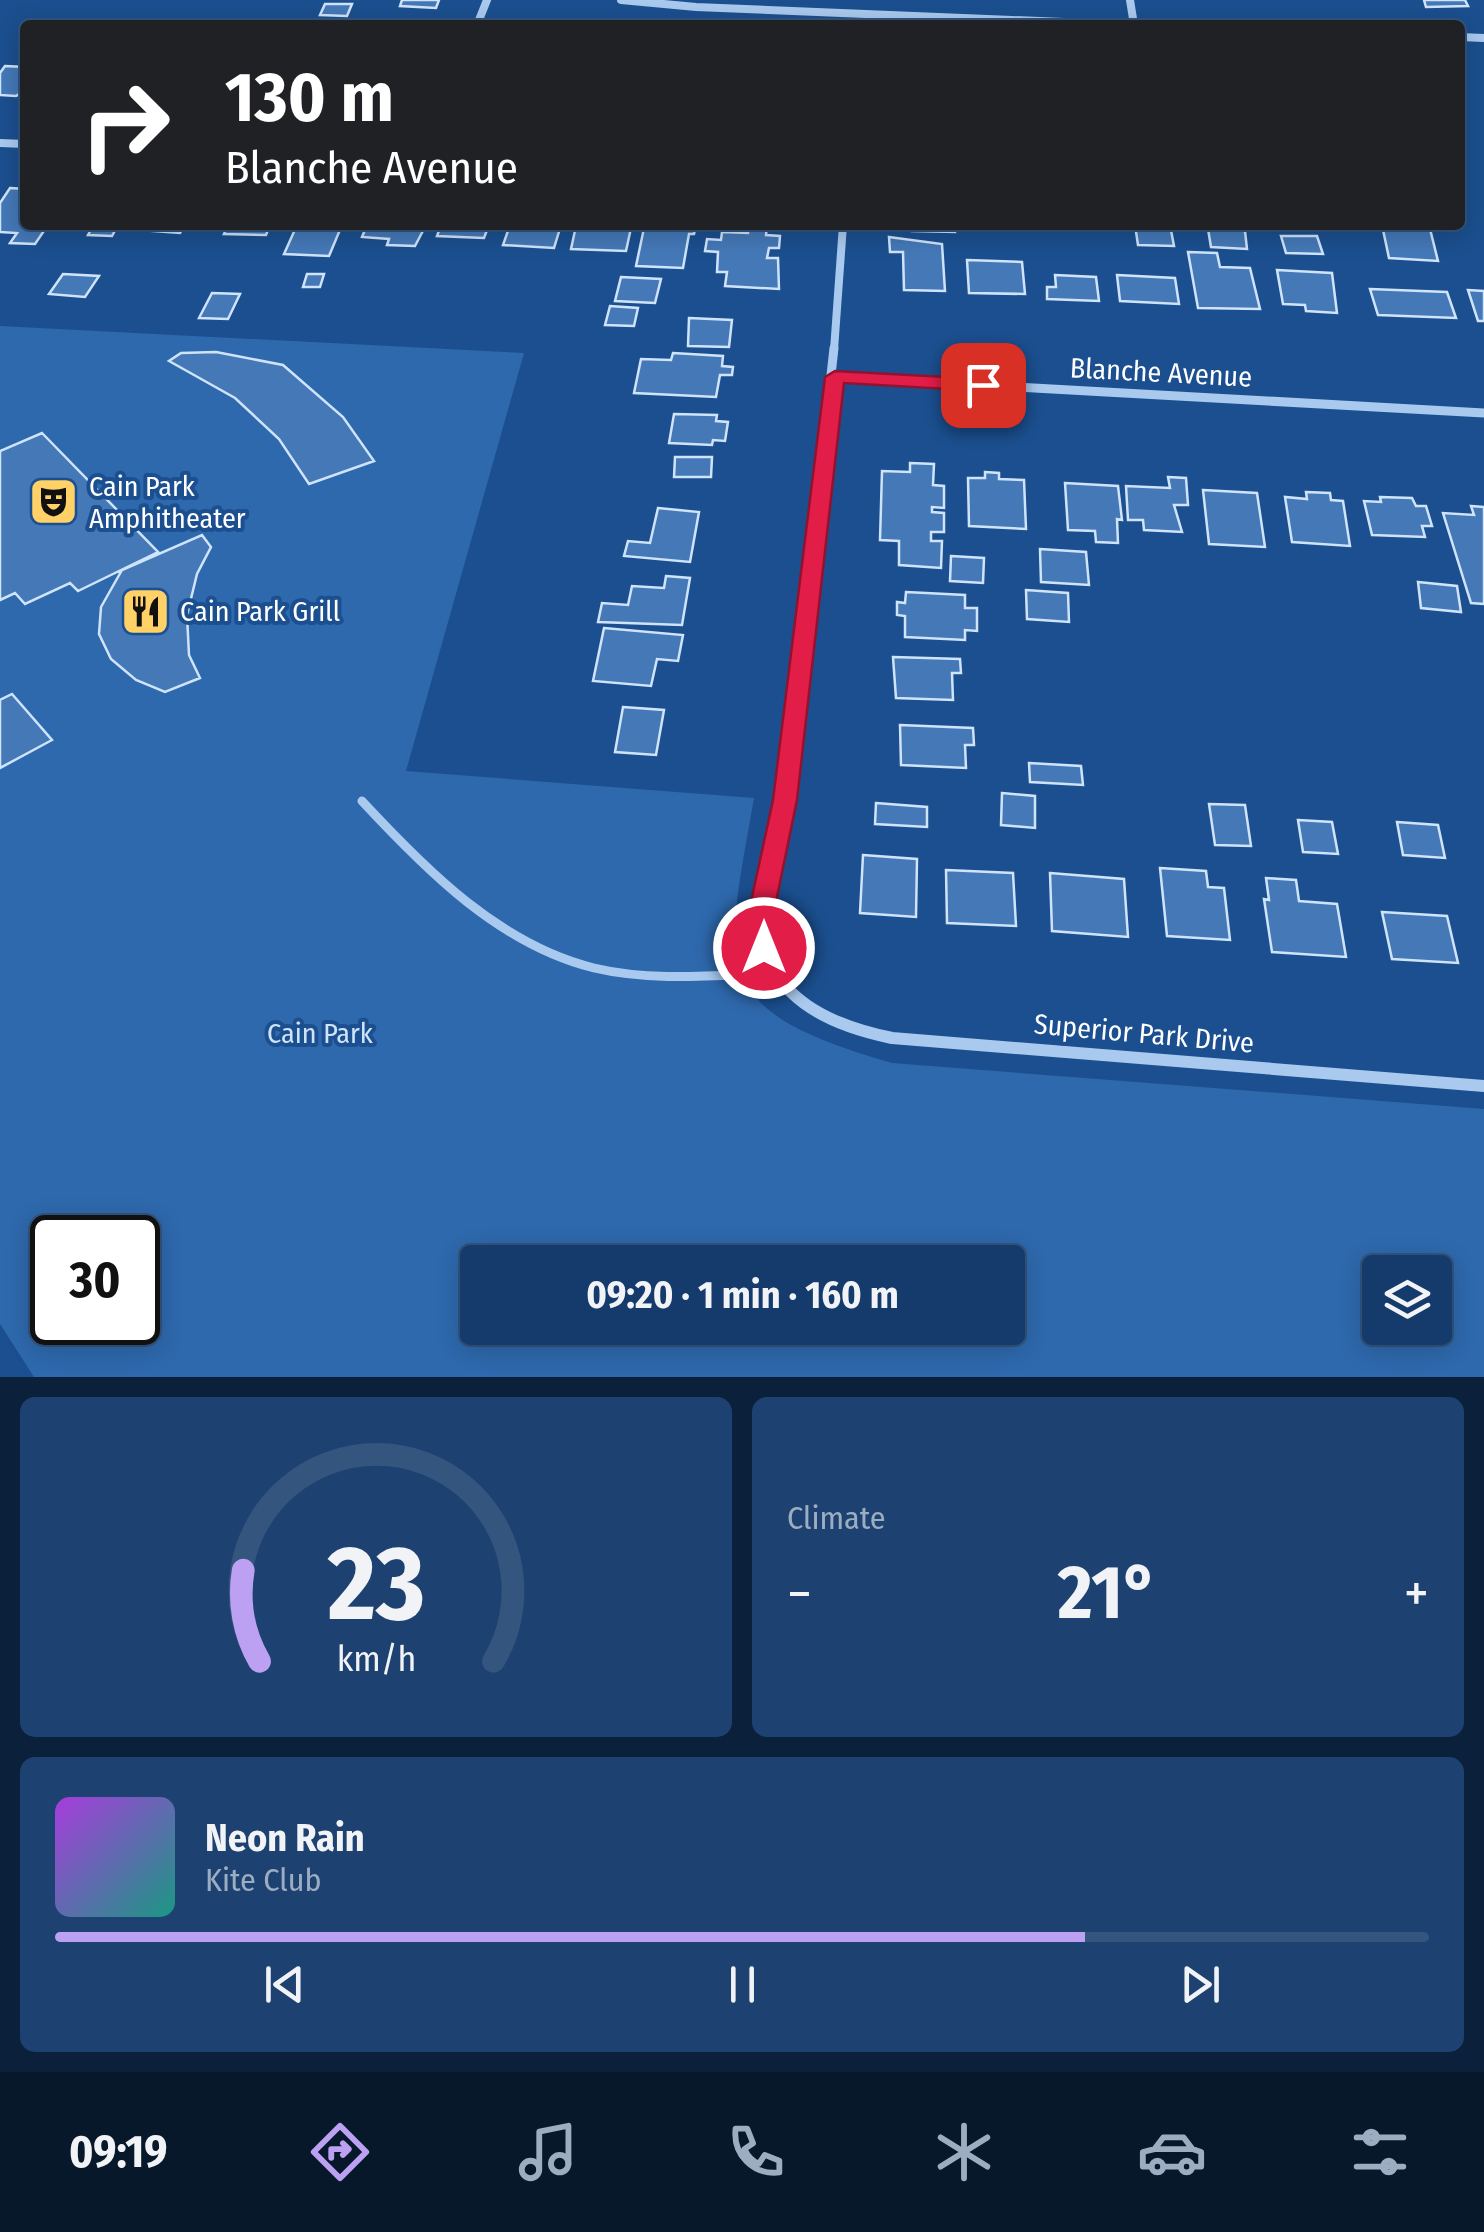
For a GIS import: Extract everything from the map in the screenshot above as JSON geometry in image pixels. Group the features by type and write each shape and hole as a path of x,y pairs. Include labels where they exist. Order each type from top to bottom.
{"street":[{"path":"621,0 696,7 1013,20"},
{"path":"776,973 764,948 762,922 785,800 835,377 843,230"},
{"name":"Blanche Avenue","path":"835,377 1484,413"},
{"name":"Superior Park Drive","path":"776,973 805,1007 858,1032 892,1038 1484,1086"}],"lane":[{"path":"362,800 464,898 534,947 593,968 670,977 776,973"}],"green space":[{"name":"Cain Park","path":"0,326 524,353 406,771 754,798 737,904 735,943 742,975 759,1001 788,1023 831,1043 892,1063 1484,1109 1484,1377 34,1377 0,1324"}],"building":[{"path":"402,0 439,0 436,8 400,6"},
{"path":"1424,0 1465,0 1468,6 1426,7"},
{"path":"325,4 352,4 347,16 320,15"},
{"path":"5,66 20,67 20,93 0,95 0,73"},
{"path":"10,188 20,189 20,230 45,230 35,244 10,243 17,233 0,232 0,203"},
{"path":"91,230 115,230 112,236 88,235"},
{"path":"138,230 182,230 180,233"},
{"path":"226,230 268,230 266,235 224,234"},
{"path":"295,230 340,230 329,256 284,254"},
{"path":"365,230 423,230 415,246 387,245 389,239 362,237"},
{"path":"439,230 487,230 484,238 437,236"},
{"path":"508,230 559,230 554,248 503,245"},
{"path":"575,230 631,230 626,251 571,249"},
{"path":"644,230 695,230 689,234 683,268 636,266"},
{"path":"767,230 766,235 780,236 779,248 769,248 767,258 778,258 779,289 725,286 727,272 717,272 718,252 705,251 707,239 721,240 722,232"},
{"path":"955,230 955,232 912,231"},
{"path":"1136,230 1171,230 1174,246 1138,245"},
{"path":"1208,230 1245,231 1247,249 1211,247"},
{"path":"1383,230 1430,230 1438,261 1389,258"},
{"path":"1281,236 1317,236 1323,254 1286,253"},
{"path":"889,237 942,244 945,291 904,290 903,252 890,252"},
{"path":"1188,252 1217,253 1220,267 1250,268 1260,309 1198,308"},
{"path":"967,260 1022,262 1025,294 969,293"},
{"path":"1277,270 1332,273 1337,313 1306,311 1305,305 1283,304"},
{"path":"63,274 99,276 85,297 49,294"},
{"path":"307,274 324,274 320,287 303,287"},
{"path":"1055,275 1096,277 1099,301 1047,299 1047,287 1056,287"},
{"path":"1117,275 1175,278 1179,304 1120,301"},
{"path":"621,277 661,279 655,303 615,301"},
{"path":"1370,289 1447,292 1456,318 1378,315"},
{"path":"1468,290 1484,291 1484,321 1478,321"},
{"path":"212,293 240,294 228,319 199,318"},
{"path":"610,306 638,308 634,326 605,325"},
{"path":"689,318 732,320 729,347 688,346"},
{"path":"216,352 283,365 343,417 374,461 309,484 279,439 235,398 169,361 181,353"},
{"path":"673,353 723,356 722,366 733,367 732,375 720,375 716,397 634,393 641,359 671,360"},
{"path":"674,414 717,415 716,421 728,422 725,441 713,440 712,445 669,443"},
{"name":"Cain Park Amphitheater","path":"42,433 158,552 78,591 70,583 25,604 15,593 0,600 0,451"},
{"path":"675,457 712,457 711,477 674,477"},
{"path":"910,463 934,464 933,485 944,486 944,508 932,507 932,512 944,513 944,532 931,532 931,541 942,541 941,568 899,565 899,541 880,540 882,471 910,472"},
{"path":"985,472 999,473 999,479 1024,480 1026,529 969,526 968,478 985,478"},
{"path":"1168,477 1186,478 1188,505 1174,505 1182,532 1144,530 1143,520 1128,520 1126,486 1170,488"},
{"path":"1065,483 1118,486 1122,520 1117,519 1118,543 1096,542 1095,531 1068,530"},
{"path":"1203,490 1257,493 1265,547 1209,544"},
{"path":"1306,492 1330,493 1331,500 1343,501 1350,546 1292,542 1285,497 1307,499"},
{"path":"1380,497 1412,498 1416,506 1426,506 1432,526 1422,526 1425,537 1372,535 1364,501 1381,502"},
{"path":"1471,506 1484,507 1484,604 1471,603 1443,513 1474,515"},
{"path":"658,508 699,512 690,562 624,556 628,541 650,543"},
{"name":"Cain Park Grill","path":"202,535 211,547 197,574 187,615 189,655 200,678 165,692 136,680 111,659 99,634 101,607 122,570"},
{"path":"1040,549 1086,552 1089,585 1041,582"},
{"path":"951,556 984,558 983,583 950,581"},
{"path":"666,576 690,578 682,625 598,622 602,603 628,605 632,586 664,588"},
{"path":"1418,582 1457,586 1461,612 1421,608"},
{"path":"1026,590 1068,593 1069,622 1027,619"},
{"path":"906,592 965,595 965,608 977,608 977,631 965,630 965,640 905,637 905,616 897,615 897,602 905,603"},
{"path":"604,628 683,635 678,661 657,659 651,686 593,681"},
{"path":"893,657 960,659 961,673 952,673 953,700 896,698"},
{"path":"12,694 52,740 0,768 0,700"},
{"path":"623,707 664,710 656,755 615,752"},
{"path":"900,725 973,728 974,745 965,745 966,768 901,765"},
{"path":"1029,763 1081,766 1083,785 1030,782"},
{"path":"1002,793 1035,796 1035,828 1001,825"},
{"path":"876,803 927,807 927,827 875,824"},
{"path":"1209,804 1245,805 1251,846 1215,845"},
{"path":"1298,820 1332,822 1338,854 1303,852"},
{"path":"1397,822 1438,825 1445,858 1403,855"},
{"path":"863,855 917,859 916,917 860,913"},
{"path":"1160,868 1206,871 1208,887 1224,888 1230,940 1167,936"},
{"path":"946,870 1013,873 1016,926 947,923"},
{"path":"1050,873 1124,879 1128,937 1052,931"},
{"path":"1266,878 1296,880 1299,901 1337,904 1346,957 1272,952 1264,899 1269,900"},
{"path":"1382,912 1447,916 1458,963 1392,959"}],"place":[{"name":"Cain Park Amphitheater","path":"54,502"},
{"name":"Cain Park Grill","path":"145,611"}],"route":[{"path":"764,948 764,897 785,800 835,377 983,385"}]}
